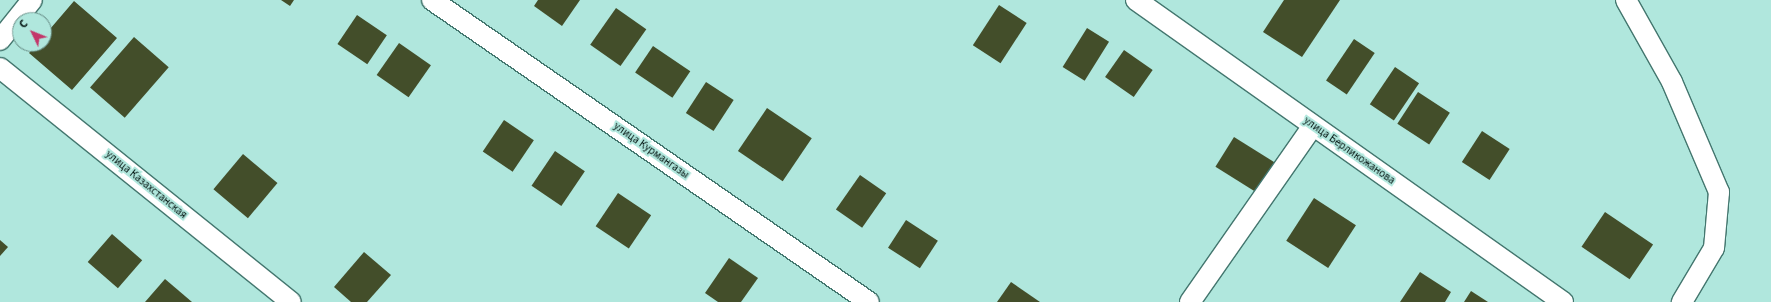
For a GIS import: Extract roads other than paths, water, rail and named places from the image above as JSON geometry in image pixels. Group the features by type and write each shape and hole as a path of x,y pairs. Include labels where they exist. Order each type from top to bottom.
{"street":[{"path":"0,40 32,0"},
{"name":"улица Курмангазы","path":"432,0 869,302"},
{"name":"улица Берликожанова","path":"1136,0 1562,302"},
{"path":"1626,0 1672,82 1719,192 1714,248 1682,302"},
{"name":"улица Казахстанская","path":"0,68 292,302"},
{"path":"1190,302 1313,126"}]}
